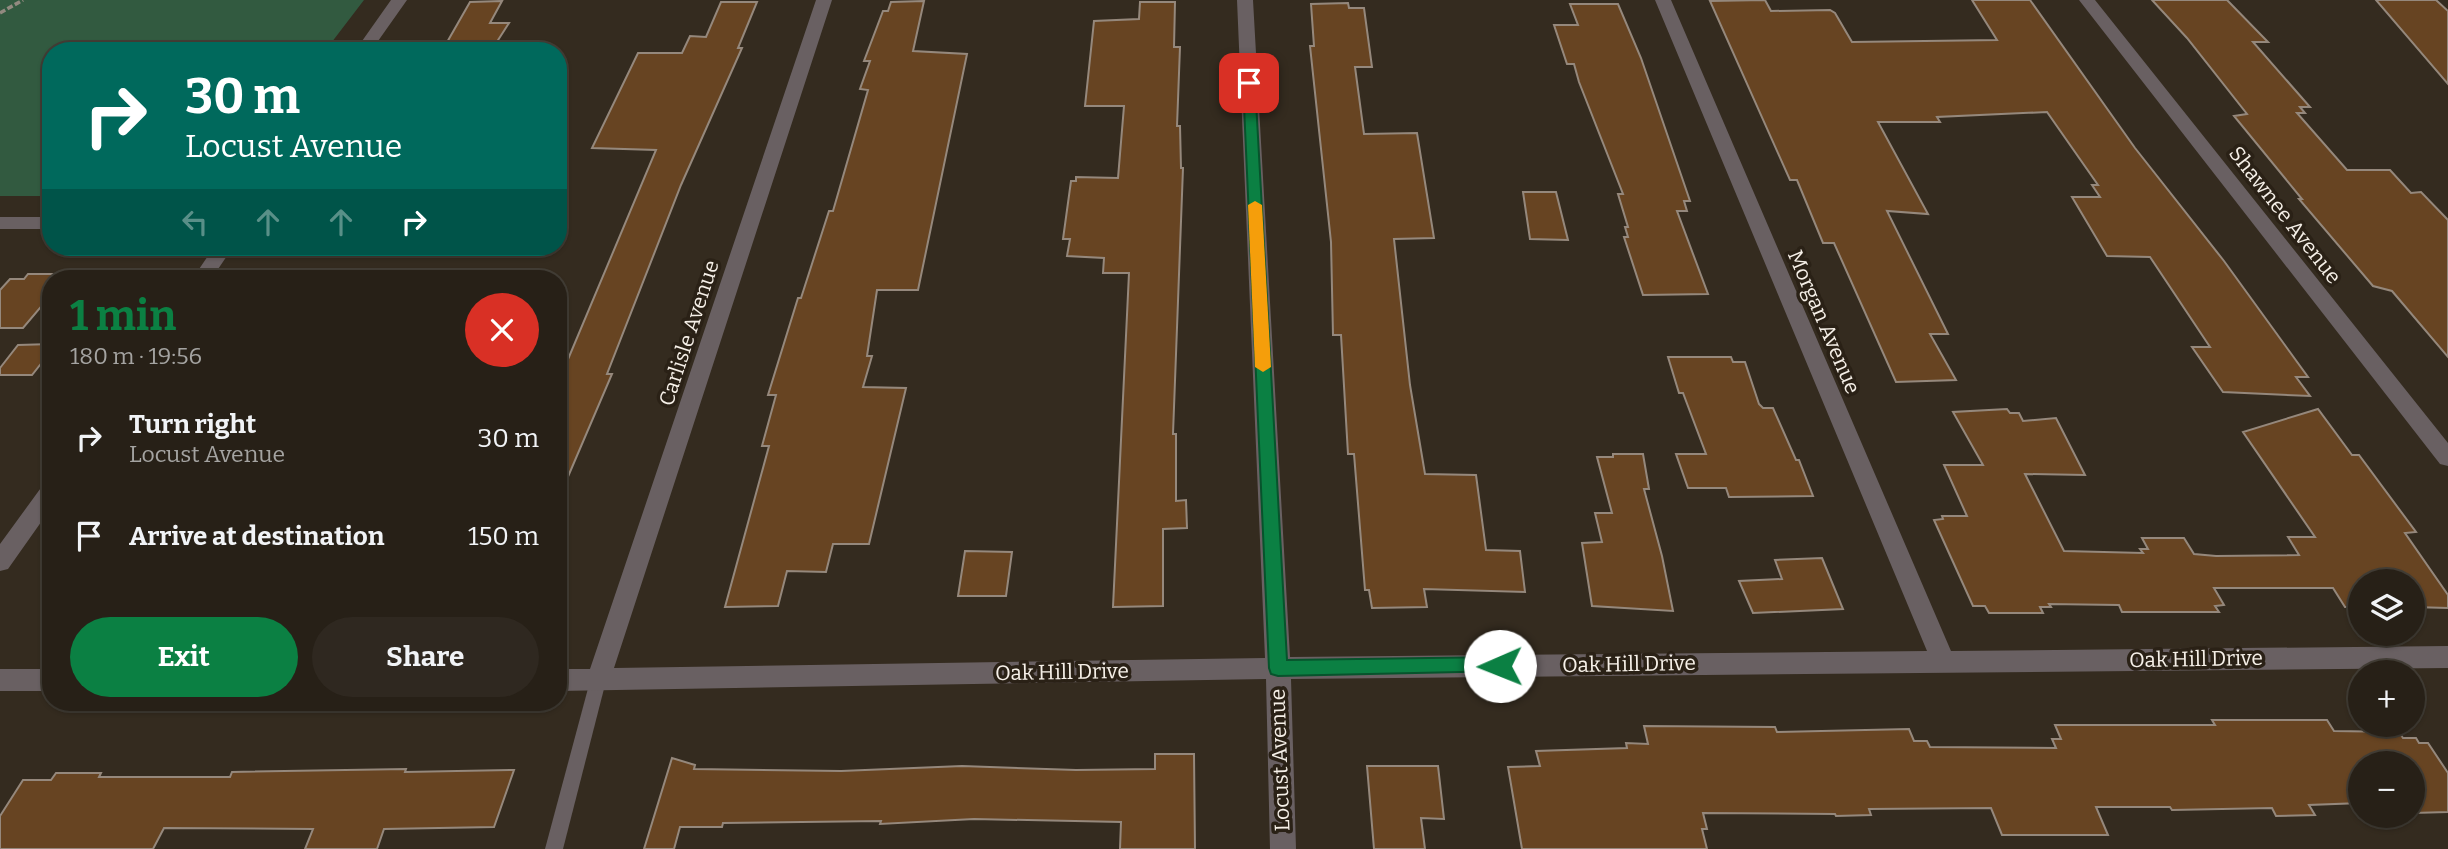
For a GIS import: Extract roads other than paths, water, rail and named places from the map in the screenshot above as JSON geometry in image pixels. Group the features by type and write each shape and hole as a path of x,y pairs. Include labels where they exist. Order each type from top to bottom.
{"street":[{"path":"369,42 399,0"},
{"name":"Carlisle Avenue","path":"598,681 824,0"},
{"name":"Locust Avenue","path":"1245,0 1278,668 1283,849"},
{"name":"Morgan Avenue","path":"1664,0 1943,661"},
{"name":"Shawnee Avenue","path":"2087,0 2448,458"},
{"path":"0,223 42,223"},
{"path":"0,562 42,504"},
{"name":"Oak Hill Drive","path":"567,680 1278,668 2448,657"},
{"path":"0,680 42,680"}],"lane":[{"path":"554,849 598,681"}]}
